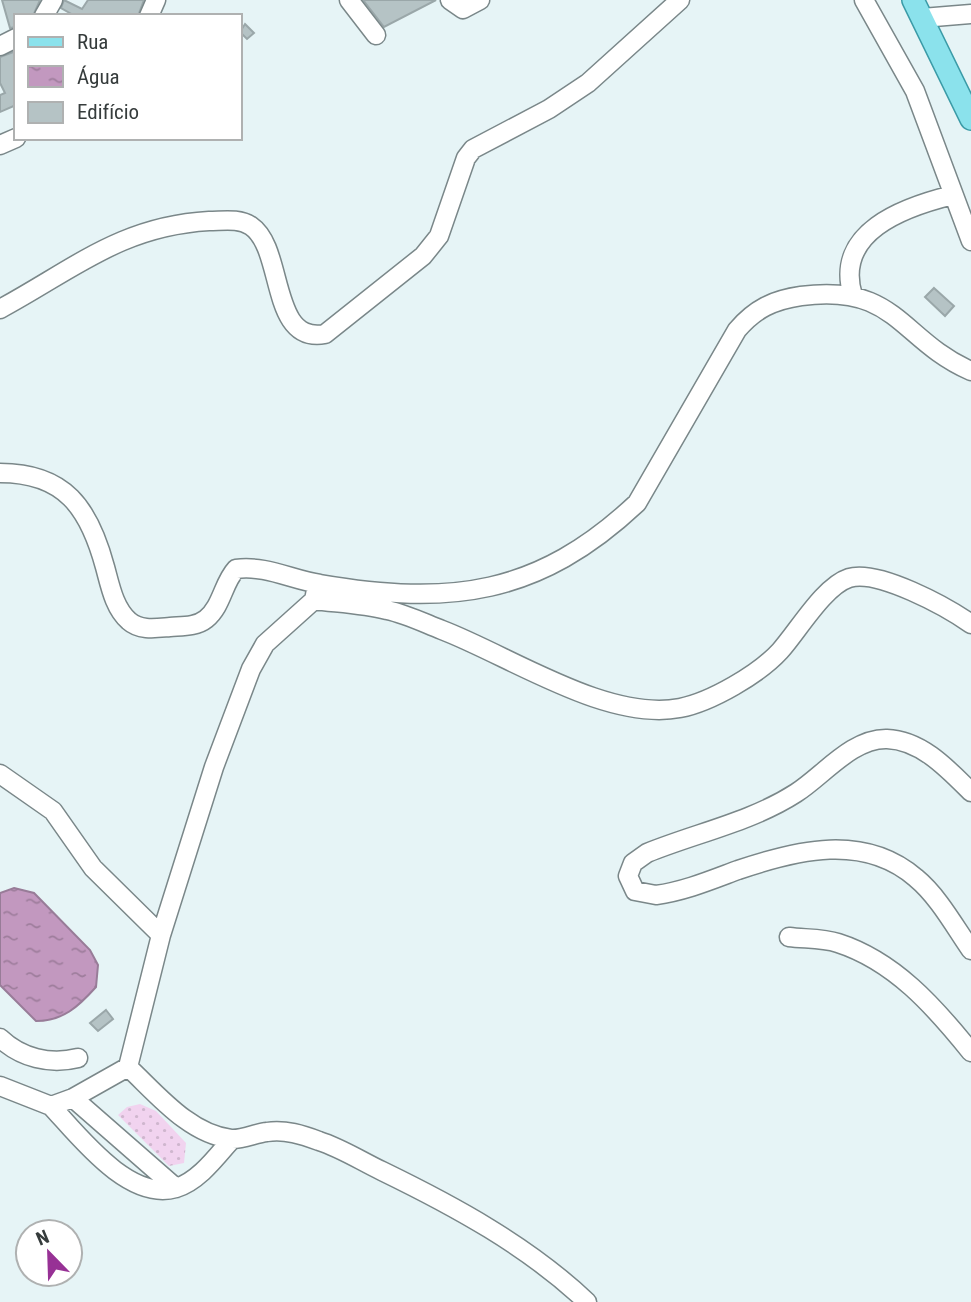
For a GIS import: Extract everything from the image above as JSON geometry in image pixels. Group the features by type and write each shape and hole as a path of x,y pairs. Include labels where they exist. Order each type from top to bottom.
{"main road":[{"path":"918,9 971,119"}],"street":[{"path":"349,0 376,35"},
{"path":"450,0 463,9 480,0"},
{"path":"0,309 113,243 180,223 234,220 250,225 262,236 289,318 302,332 312,336 326,334 423,256 439,236 466,158 473,149 549,109 588,82 680,0"},
{"path":"864,0 915,91 971,241"},
{"path":"918,9 971,14"},
{"path":"853,296 850,258 864,236 893,215 953,195"},
{"path":"51,1107 74,1098 128,1067 161,935 214,767 251,669 265,644 315,592 470,593 522,579 571,554 615,523 637,503 737,330 751,314 769,304 788,298 831,293 853,296 897,316 937,350 971,371"},
{"path":"0,473 18,473 52,482 66,490 97,541 121,612 137,626 147,628 195,625 207,619 236,569 265,570 315,592 387,610 445,631 590,697 652,711 682,708 730,689 778,653 827,595 846,579 859,576 904,587 971,624"},
{"path":"971,792 949,770 914,746 879,740 850,752 811,783 773,806 647,853 633,863 628,876 635,891 656,895 787,856 850,848 867,851 881,855 916,877 971,950"},
{"path":"0,774 53,811 93,868 161,935"},
{"path":"789,937 835,942 900,974 971,1052"},
{"path":"0,1038 38,1060 49,1062 78,1058"},
{"path":"128,1067 188,1120 204,1130 232,1139 270,1131 293,1133 322,1142 473,1218 526,1254 587,1302"},
{"path":"0,1086 51,1107 98,1157 127,1179 160,1190 176,1188 204,1169 232,1139"},
{"path":"74,1098 176,1188"}],"shaded area":[{"path":"140,1104 156,1111 186,1143 184,1163 169,1166 118,1115 127,1107"}],"water":[{"path":"14,888 34,893 90,950 98,965 96,987 76,1007 62,1016 36,1021 0,985 0,893"}],"building":[{"path":"2,0 40,0 34,14 14,14 14,27 10,28"},
{"path":"64,0 82,9 88,0 144,0 139,14 72,14 61,8"},
{"path":"363,0 436,0 384,27"},
{"path":"245,24 254,33 247,39 242,34"},
{"path":"14,52 14,106 0,112 0,95 5,93 0,83 0,57"},
{"path":"934,288 954,306 945,316 925,297"},
{"path":"106,1010 113,1019 98,1031 90,1023"}]}
